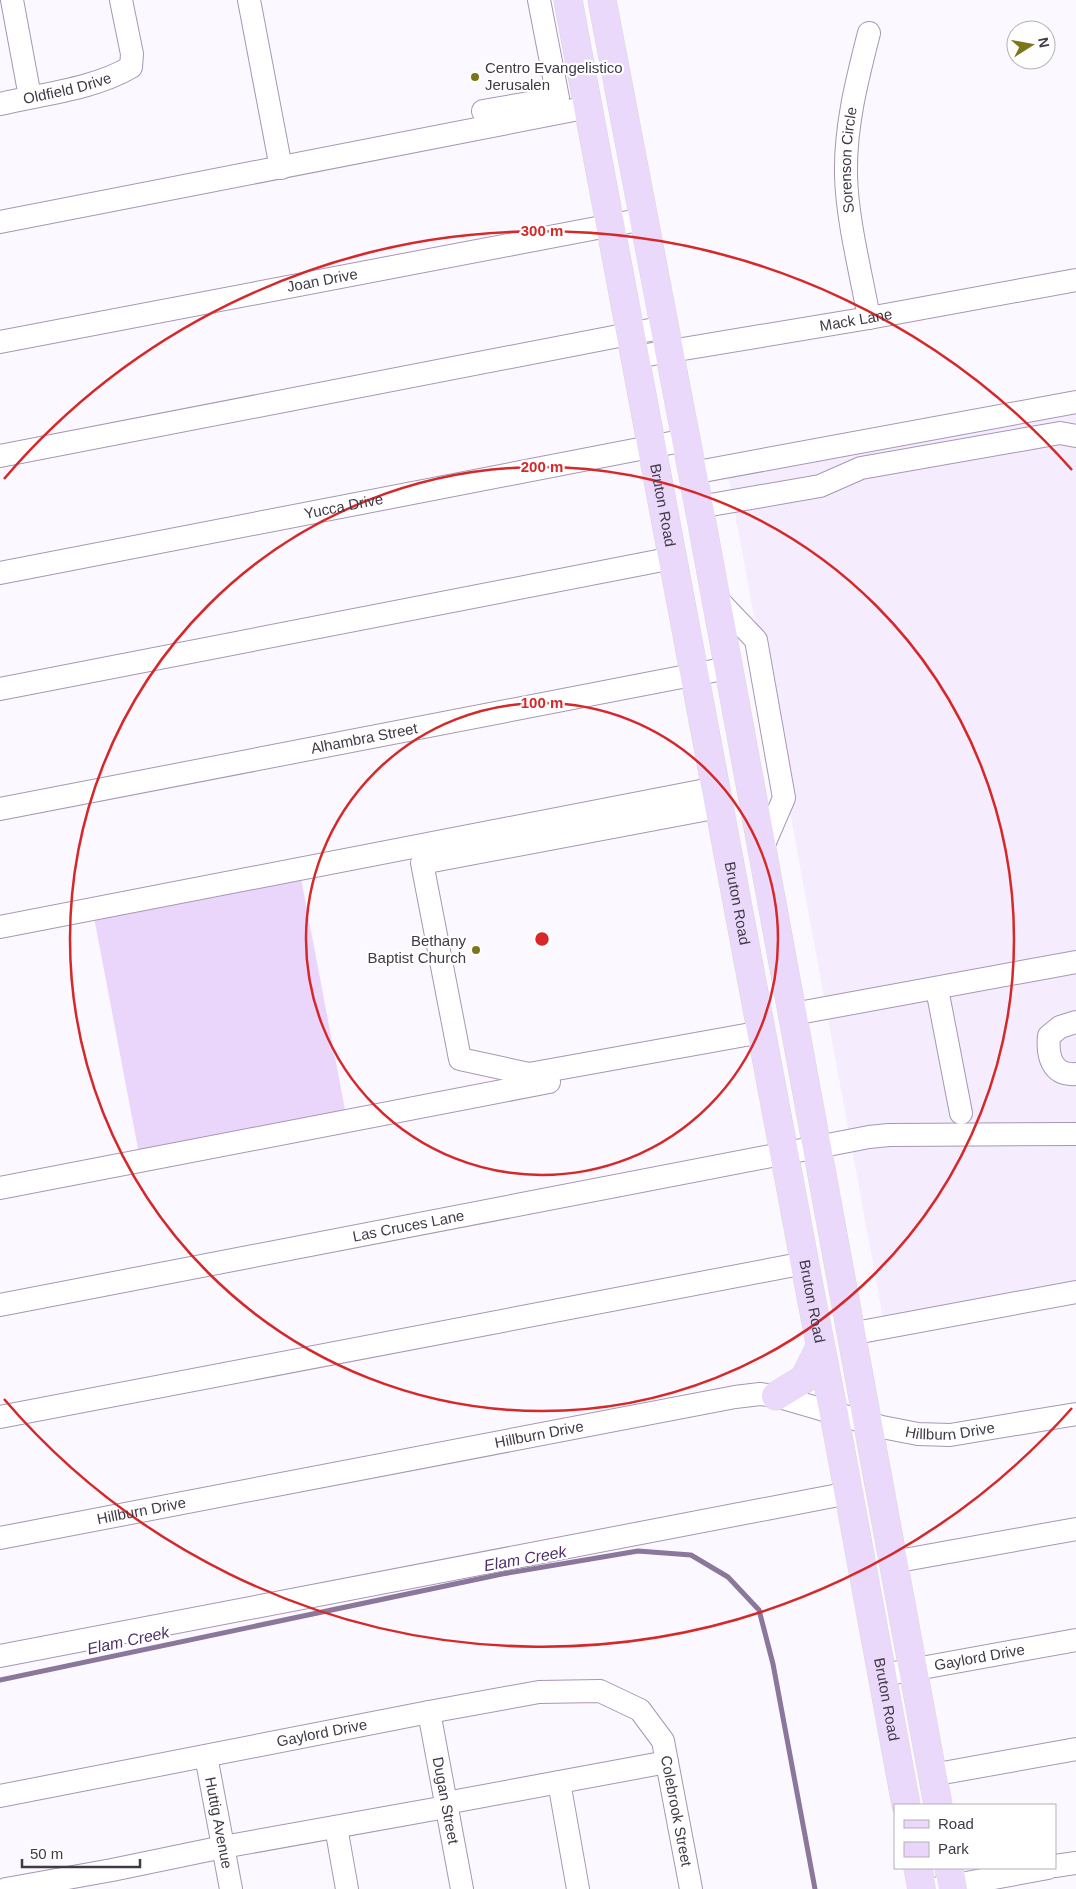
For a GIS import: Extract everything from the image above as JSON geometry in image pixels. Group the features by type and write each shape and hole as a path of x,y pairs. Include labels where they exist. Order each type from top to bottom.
{"main road":[{"name":"Bruton Road","path":"568,0 906,1804"},
{"name":"Bruton Road","path":"602,0 699,507 938,1804"},
{"path":"718,797 753,802"},
{"path":"776,1396 804,1379 820,1347"},
{"path":"918,1869 922,1889"}],"street":[{"path":"12,0 30,97"},
{"name":"Oldfield Drive","path":"0,104 84,85 118,75 131,67 132,54 121,0"},
{"path":"249,0 281,168"},
{"path":"483,111 558,98 539,0"},
{"name":"Sorenson Circle","path":"869,33 850,115 846,176 850,213 869,318"},
{"path":"0,222 588,107"},
{"name":"Joan Drive","path":"0,342 644,219"},
{"name":"Mack Lane","path":"0,456 667,339 869,318 1076,280"},
{"path":"692,473 1076,402"},
{"path":"699,507 820,486 861,468 1060,433 1076,436"},
{"name":"Yucca Drive","path":"0,573 652,445 686,440"},
{"path":"0,689 673,558"},
{"path":"715,597 756,640 784,798 762,849"},
{"name":"Alhambra Street","path":"0,809 728,668"},
{"path":"0,927 718,797"},
{"path":"718,797 422,863 460,1059 529,1074 762,1037"},
{"path":"792,1014 1076,962"},
{"path":"937,988 961,1113 969,1125 982,1134"},
{"path":"1076,1022 1060,1027 1049,1036 1048,1044 1050,1060 1055,1068 1067,1074 1076,1074"},
{"path":"0,1188 762,1037"},
{"path":"944,1134 956,1125 961,1113"},
{"name":"Las Cruces Lane","path":"0,1305 817,1146 888,1135 1076,1134"},
{"path":"0,1417 805,1262"},
{"path":"850,1334 1076,1292"},
{"name":"Hillburn Drive","path":"0,1538 735,1397 760,1394 776,1396 882,1427 918,1434 950,1434 1076,1414"},
{"path":"0,1656 849,1494"},
{"path":"893,1562 1076,1529"},
{"name":"Gaylord Drive","path":"883,1675 1076,1640"},
{"name":"Gaylord Drive","path":"0,1796 539,1692 600,1690 640,1710"},
{"name":"Colebrook Street","path":"640,1710 664,1741 691,1889"},
{"name":"Dugan Street","path":"429,1712 462,1889"},
{"path":"932,1774 1076,1749"},
{"name":"Huttig Avenue","path":"206,1756 231,1889"},
{"path":"6,1889 114,1880 224,1847 668,1762"},
{"path":"559,1782 578,1889"},
{"path":"336,1826 347,1889"},
{"path":"1056,1866 1076,1862"},
{"path":"947,1883 1041,1869"}],"shaded area":[{"path":"1076,411 1076,1283 883,1318 728,475"}],"green space":[{"path":"300,873 346,1115 139,1154 93,912"}],"waterway":[{"name":"Elam Creek","path":"0,1680 502,1574 638,1551 691,1555 728,1577 759,1610 773,1664 815,1889"}],"place":[{"name":"Centro Evangelistico Jerusalen","path":"475,77"},
{"name":"Bethany Baptist Church","path":"476,950"}]}
